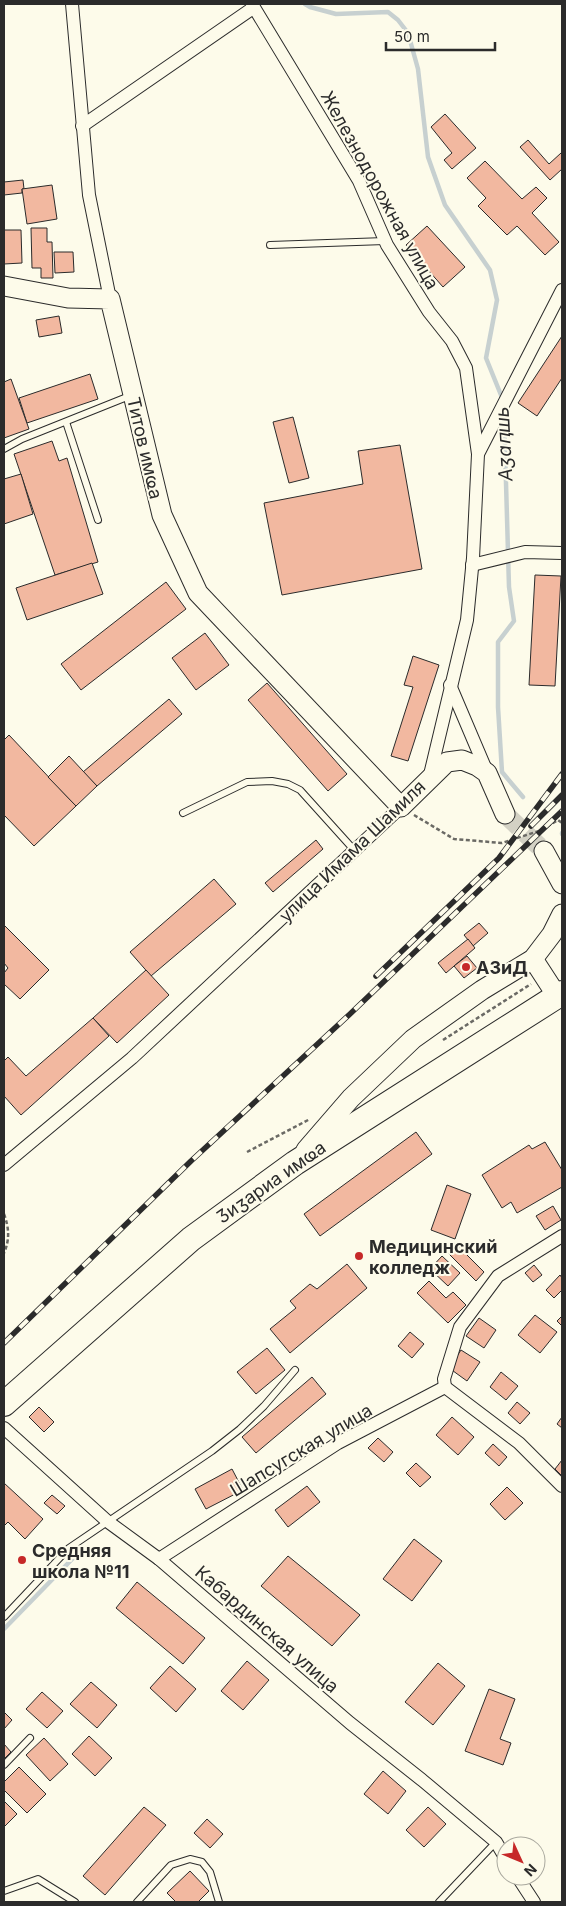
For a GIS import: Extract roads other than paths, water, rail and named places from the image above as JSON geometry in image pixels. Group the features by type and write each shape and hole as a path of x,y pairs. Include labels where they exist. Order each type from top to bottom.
{"highway":[{"name":"Ӡиӡариа имҩа","path":"4,1404 191,1239 295,1163 560,994"}],"street":[{"name":"Титов имҩа","path":"72,4 89,195 110,299 162,515 198,593 401,807"},
{"path":"82,126 252,6"},
{"name":"Железнодорожная улица","path":"252,6 359,181 385,240 429,312 452,341 466,368 478,454"},
{"path":"4,286 68,298 110,299"},
{"name":"улица Имама Шамиля","path":"4,1165 132,1058 428,781 467,620 478,454 562,290"},
{"path":"472,565 525,552 562,553"},
{"path":"450,685 505,814"},
{"path":"428,781 446,762 462,760 478,766 487,773"},
{"path":"544,851 562,884"},
{"path":"295,1163 351,1098 413,1039 482,990 533,959 552,934 562,914"},
{"path":"533,959 560,994"},
{"path":"562,1236 498,1276 460,1327 444,1379 446,1387 519,1443 562,1486"},
{"name":"Шапсугская улица","path":"159,1559 338,1443 446,1387"},
{"name":"Кабардинская улица","path":"4,1428 107,1521 159,1559 350,1724 422,1780 496,1842"},
{"path":"524,1886 534,1902"}],"lane":[{"path":"270,245 385,240"},
{"path":"4,449 22,439 133,394"},
{"path":"66,422 98,520"},
{"path":"183,813 247,782 280,782 300,790 355,850"},
{"path":"4,1617 69,1548 212,1452 264,1406 295,1370"},
{"path":"4,1765 30,1738"},
{"path":"439,1902 496,1842"},
{"path":"137,1902 171,1865 190,1859 202,1862 210,1872 219,1902"},
{"path":"4,1891 38,1879 75,1902"}],"waterway":[{"name":"Аӡаԥшь","path":"305,4 336,14 388,12 398,20 408,33 418,69 428,157 445,205 490,270 497,300 486,358 503,400"},
{"name":"Аӡаԥшь","path":"504,413 509,587 514,621 498,642 498,707 502,772 523,797"},
{"path":"4,1629 78,1553"}],"tunnel":[{"path":"505,814 544,851"}],"railway":[{"path":"376,976 499,858 562,774"},
{"path":"531,826 562,795"},
{"path":"4,1343 191,1161 350,1014 562,811"}],"place":[{"name":"АЗиД","path":"466,967"},
{"name":"Медицинский колледж","path":"359,1256"},
{"name":"Средняя школа №11","path":"22,1560"}]}
